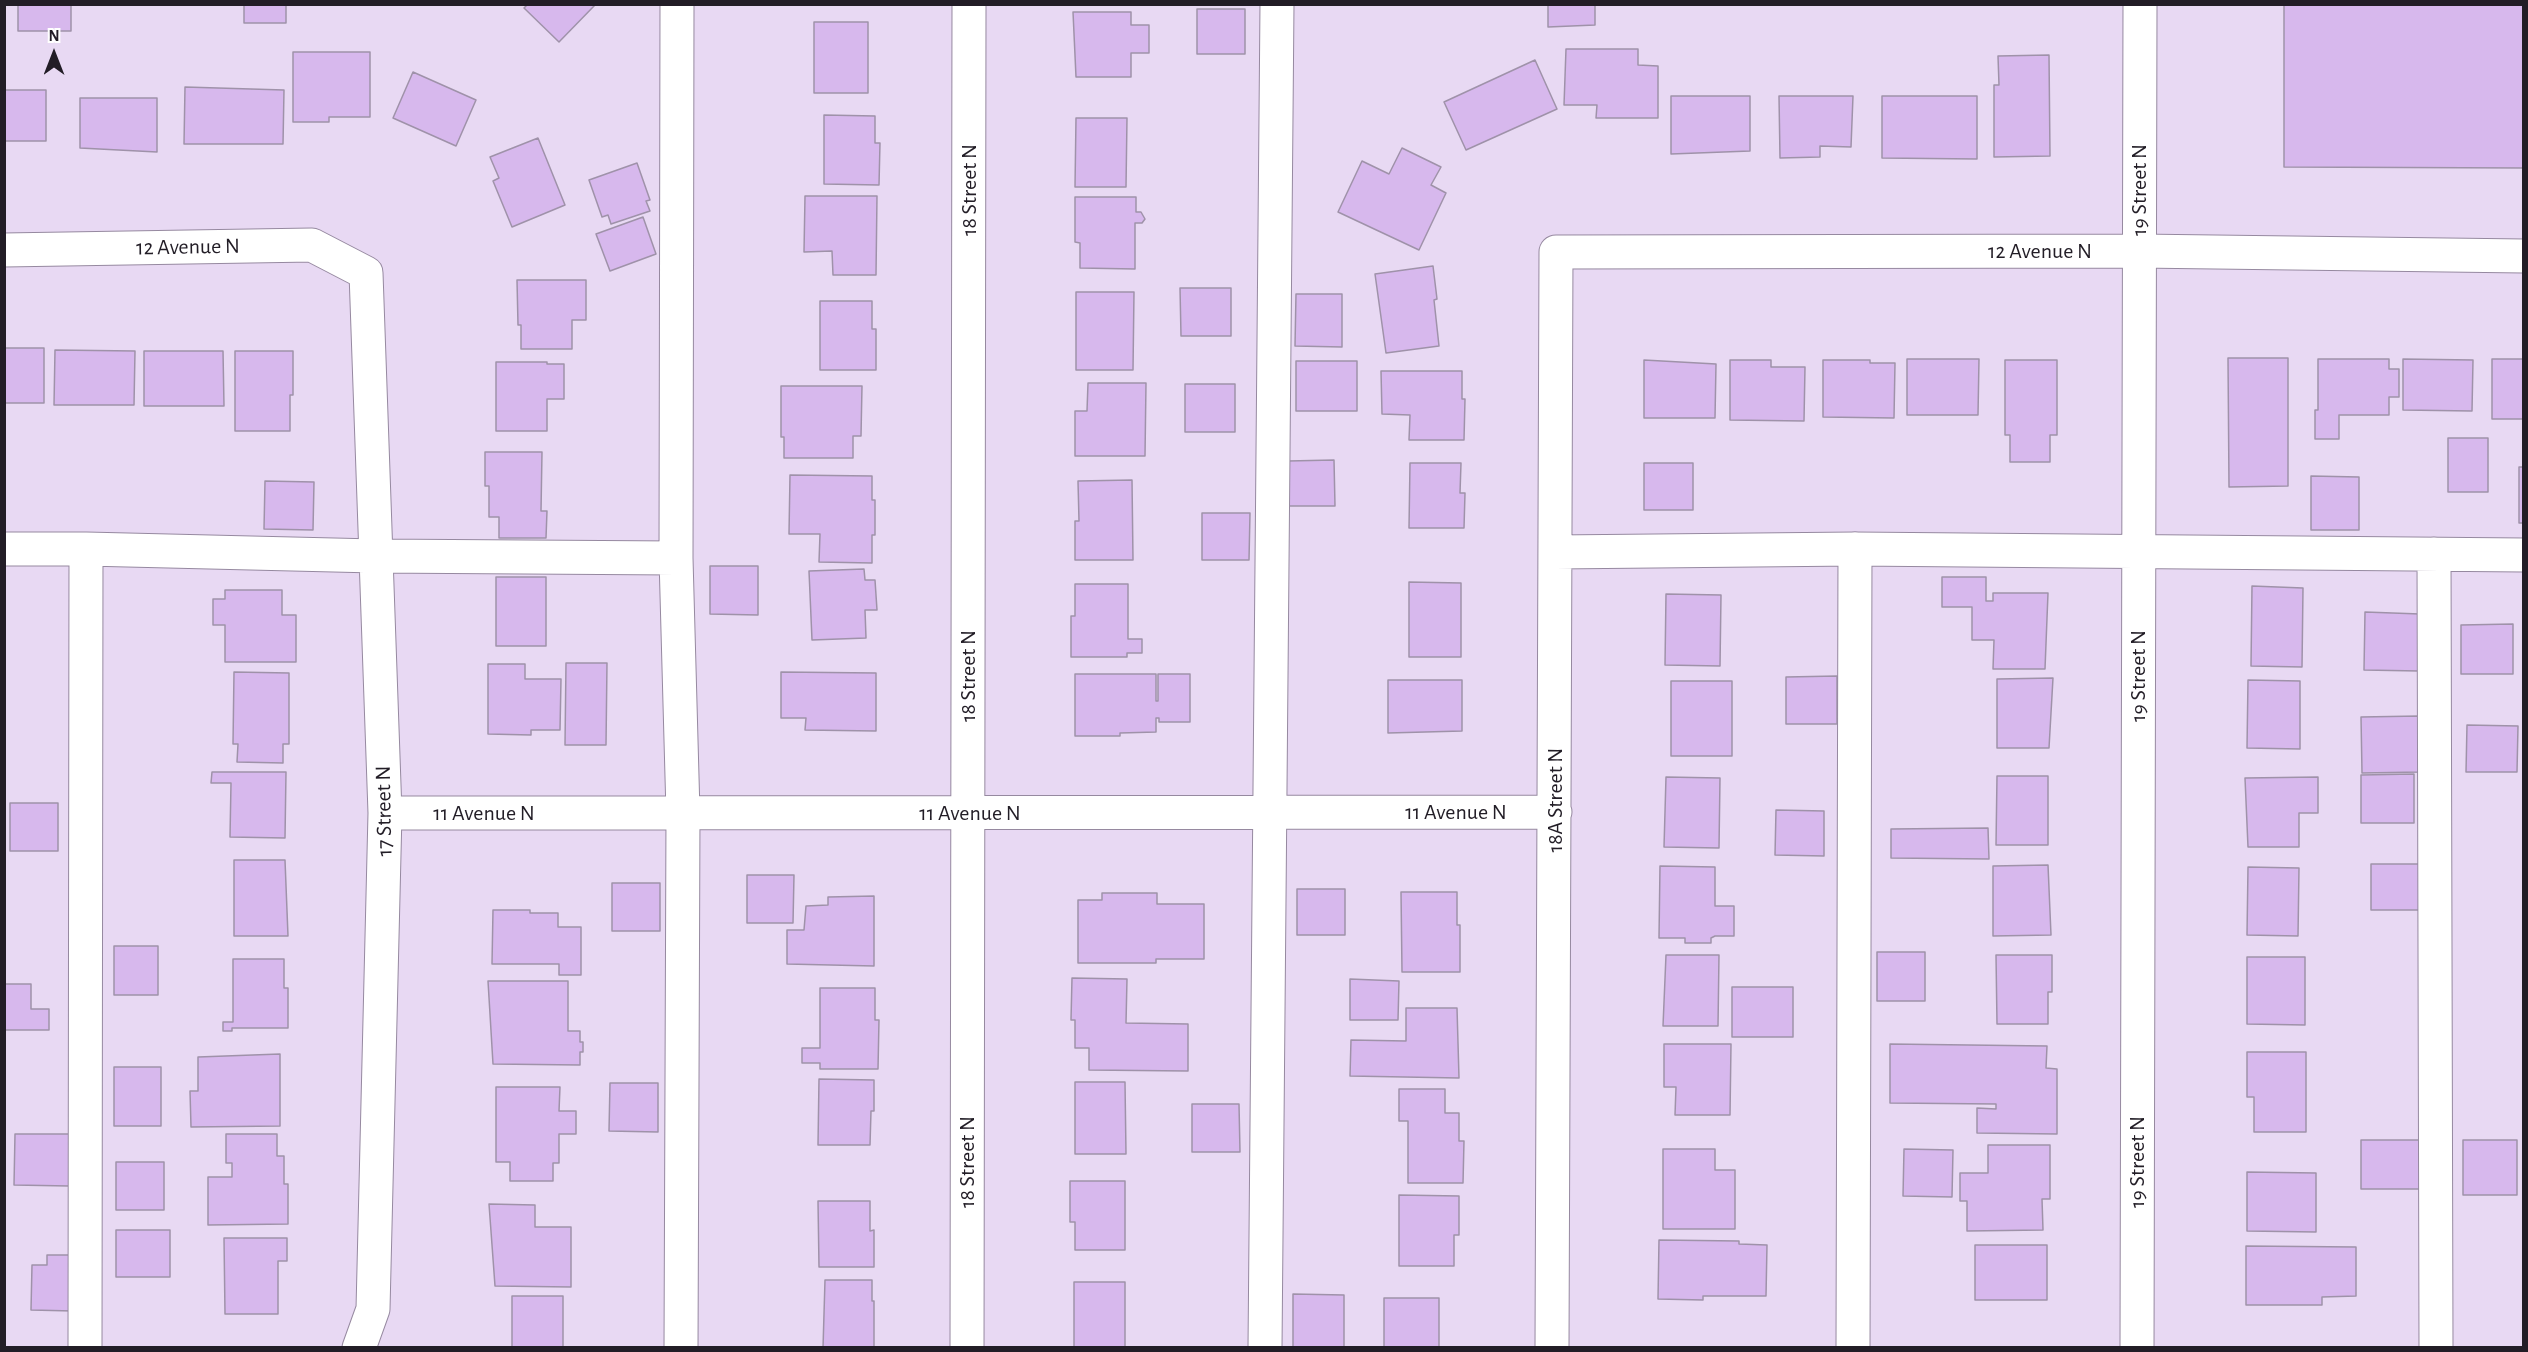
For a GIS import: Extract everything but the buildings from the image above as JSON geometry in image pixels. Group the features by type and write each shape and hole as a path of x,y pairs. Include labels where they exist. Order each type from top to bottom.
{"street":[{"path":"677,4 676,558 683,813 681,1347"},
{"name":"18 Street N","path":"967,1347 969,4"},
{"path":"1265,1347 1277,4"},
{"name":"19 Street N","path":"2137,1347 2140,4"},
{"name":"12 Avenue N","path":"4,250 312,245 366,273"},
{"name":"12 Avenue N","path":"1556,252 2138,250 2523,256"},
{"name":"18A Street N","path":"1552,1347 1556,252"},
{"name":"17 Street N","path":"359,1347 373,1309 386,813 366,273"},
{"path":"4,549 375,556 676,558"},
{"path":"85,1347 86,549"},
{"path":"1853,1347 1855,549"},
{"path":"1555,552 1855,549 2523,555"},
{"path":"2434,554 2436,1347"},
{"name":"11 Avenue N","path":"386,813 1555,812"}]}
